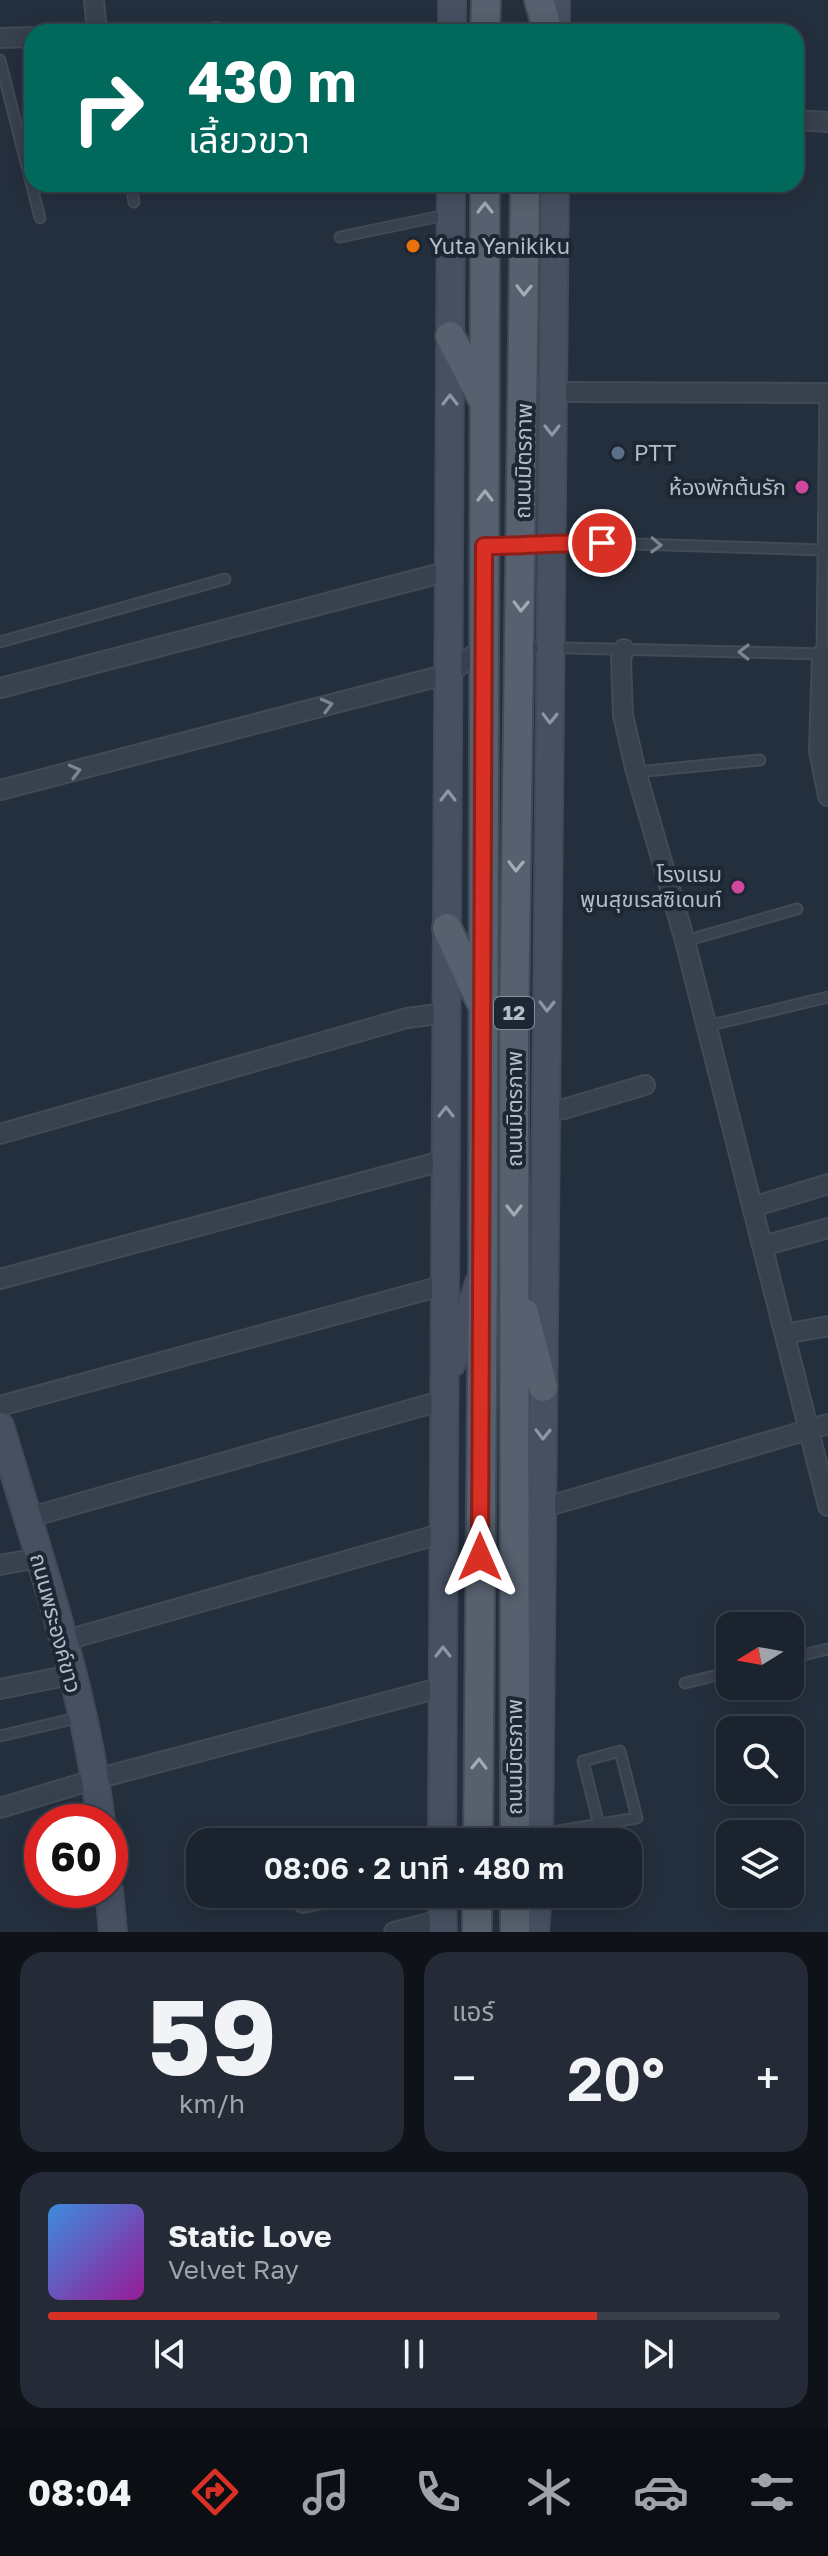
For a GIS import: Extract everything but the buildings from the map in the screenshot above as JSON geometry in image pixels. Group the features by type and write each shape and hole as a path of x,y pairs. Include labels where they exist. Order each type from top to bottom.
{"main road":[{"path":"452,0 452,24"},
{"path":"527,0 527,24"},
{"path":"539,0 546,24"},
{"path":"556,0 556,24"},
{"path":"442,1828 451,192"},
{"name":"ถนนมิตรภาพ","path":"478,1828 483,1273 485,192"},
{"name":"ถนนมิตรภาพ","path":"525,192 514,1019 514,1273 531,1828"},
{"path":"531,1828 542,1508 555,192"},
{"path":"450,336 485,404"},
{"path":"484,546 522,546"},
{"path":"485,647 520,647"},
{"path":"447,928 484,1019 514,1019 548,931"},
{"path":"444,1393 483,1273"},
{"path":"514,1273 543,1387"},
{"name":"ถนนพระองค์ขาว","path":"0,1426 6,1467 27,1518 63,1641 96,1779 99,1804"},
{"path":"111,1908 113,1932"},
{"path":"477,1908 477,1932"},
{"path":"515,1908 515,1932"},
{"path":"535,1932 537,1908"}],"street":[{"path":"94,0 96,24"},
{"path":"0,38 24,37"},
{"path":"804,120 828,122"},
{"path":"553,392 827,393"},
{"path":"0,688 449,571"},
{"path":"0,790 448,674 485,647"},
{"path":"624,649 621,659 623,715 636,772 685,941 785,1334 819,1426 828,1506"},
{"path":"825,654 824,751 828,796"},
{"path":"0,1134 407,1018 447,1013"},
{"path":"546,1111 564,1109 645,1085"},
{"path":"0,1279 446,1160"},
{"path":"753,1207 828,1184"},
{"path":"763,1246 828,1228"},
{"path":"0,1406 445,1285"},
{"path":"785,1334 828,1326"},
{"path":"27,1518 444,1393"},
{"path":"542,1508 819,1426"},
{"path":"63,1641 444,1533"},
{"path":"0,1565 39,1558"},
{"path":"0,1689 71,1675"},
{"path":"0,1808 96,1779 443,1687"},
{"path":"394,1932 442,1915"}],"lane":[{"path":"0,60 24,155"},
{"path":"33,192 40,218"},
{"path":"132,192 134,202"},
{"path":"340,237 451,214"},
{"path":"520,647 825,654 827,393"},
{"path":"522,546 551,542 824,550"},
{"path":"0,642 225,579"},
{"path":"636,772 760,760"},
{"path":"685,941 797,909"},
{"path":"706,1026 828,997"},
{"path":"804,1655 828,1649"},
{"path":"685,1683 716,1675"},
{"path":"0,1736 81,1717"},
{"path":"584,1828 637,1818 620,1751 583,1761 599,1825"}],"place":[{"name":"Yuta Yanikiku","path":"413,246"},
{"name":"PTT","path":"618,453"},
{"name":"ห้องพักต้นรัก","path":"802,487"},
{"name":"โรงแรม พูนสุขเรสซิเดนท์","path":"738,887"}],"route":[{"path":"480,1557 484,546 602,543"}]}
